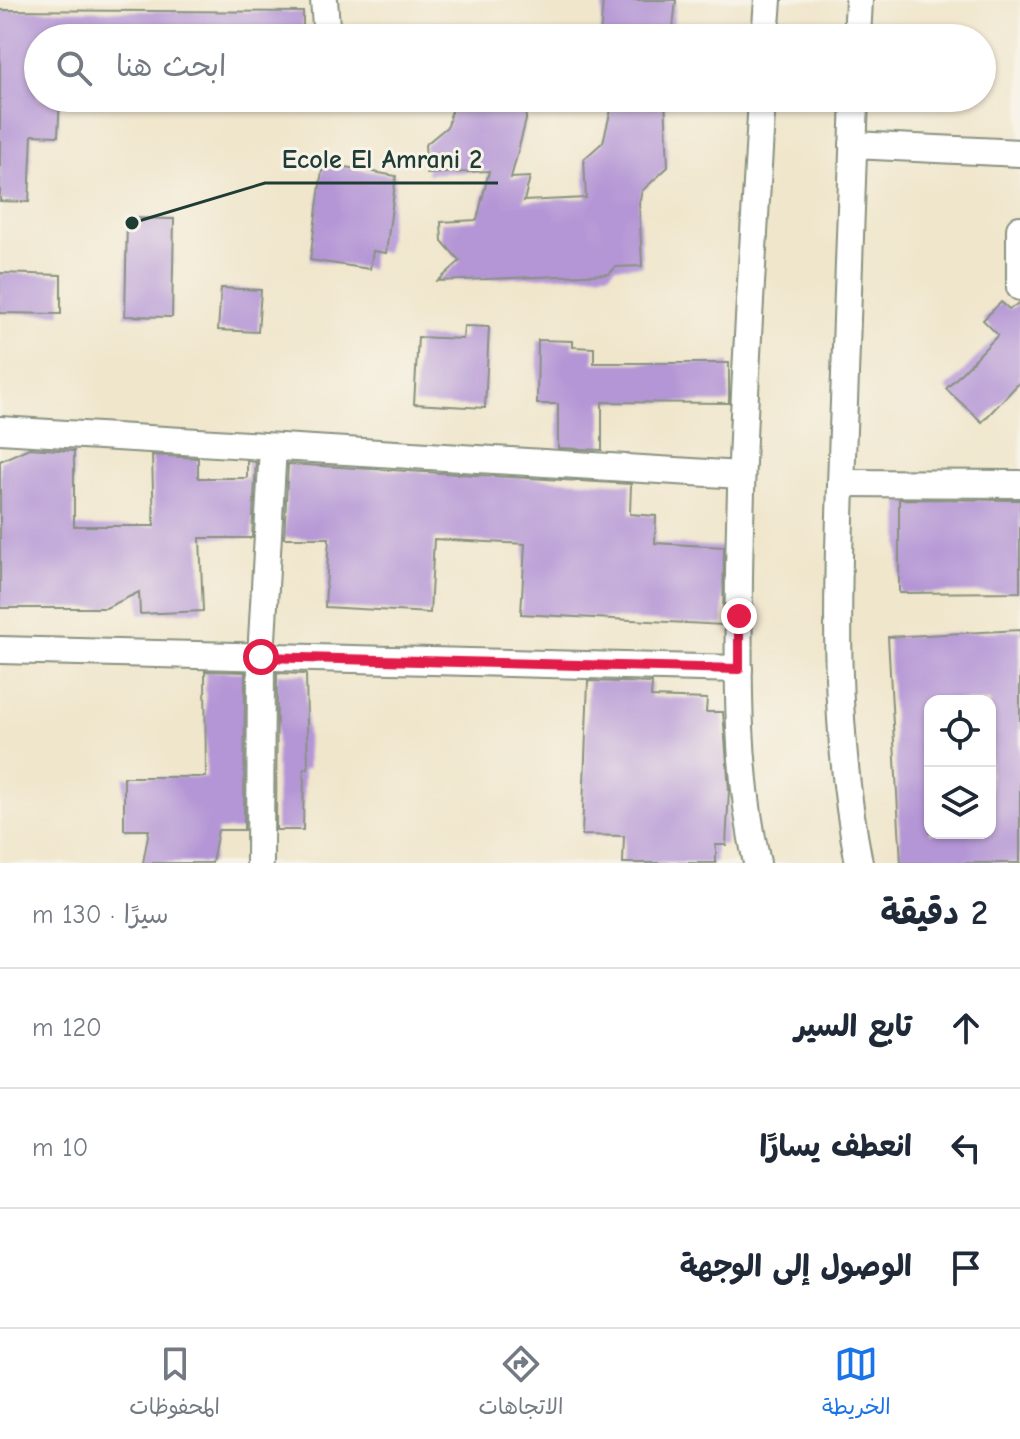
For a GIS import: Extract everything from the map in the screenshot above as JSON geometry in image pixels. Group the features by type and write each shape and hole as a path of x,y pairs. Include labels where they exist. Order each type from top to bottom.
{"street":[{"path":"324,0 326,24"},
{"path":"766,24 768,0"},
{"path":"858,24 859,0"},
{"path":"757,863 745,783 739,669 741,475 761,112"},
{"path":"854,112 836,593 837,689 843,760 859,863"},
{"path":"853,145 1020,153"},
{"path":"1020,229 1020,287"},
{"path":"0,430 741,475"},
{"path":"260,863 261,657 273,447"},
{"path":"841,483 1020,484"},
{"path":"0,650 739,669"}],"building":[{"path":"603,0 676,0 673,24 601,24"},
{"path":"0,10 303,12 303,24 24,24 24,112 59,112 58,136 32,135 29,202 0,201"},
{"path":"451,112 526,112 511,178 530,177 524,201 586,198 584,159 603,142 610,112 666,112 668,167 642,191 639,203 642,266 616,267 609,274 438,281 460,261 442,241 441,222 477,220 489,171 427,174 425,145 448,126"},
{"path":"323,163 396,176 386,253 373,251 370,269 310,260"},
{"path":"127,218 174,219 172,317 125,316"},
{"path":"0,273 61,275 61,314 0,313"},
{"path":"221,288 261,290 258,332 218,330"},
{"path":"1001,302 1009,309 1020,303 1020,382 982,422 946,389 998,335 983,320"},
{"path":"464,326 489,327 485,408 414,404 418,337 463,339"},
{"path":"538,340 573,341 573,347 594,348 594,363 729,363 729,403 602,402 602,450 558,448 558,404 537,404"},
{"path":"29,448 74,451 74,526 154,526 152,455 198,458 198,478 247,478 247,461 256,462 252,538 200,538 203,611 140,614 139,592 106,608 0,608 0,461"},
{"path":"288,464 631,484 630,514 656,516 655,543 724,547 723,625 521,614 525,544 434,539 430,613 325,607 329,538 284,538"},
{"path":"899,499 1020,500 1020,592 899,593"},
{"path":"1020,630 1020,863 901,863 888,637"},
{"path":"205,671 245,672 244,830 218,830 212,863 143,863 149,830 124,830 124,777 206,777"},
{"path":"277,673 306,674 308,769 304,769 303,830 276,830"},
{"path":"588,681 652,683 651,697 707,699 706,712 723,712 729,790 726,845 716,845 716,863 623,863 624,836 582,835"}],"place":[{"name":"Ecole El Amrani 2","path":"132,223"}],"route":[{"path":"261,657 739,669 739,616"}]}
